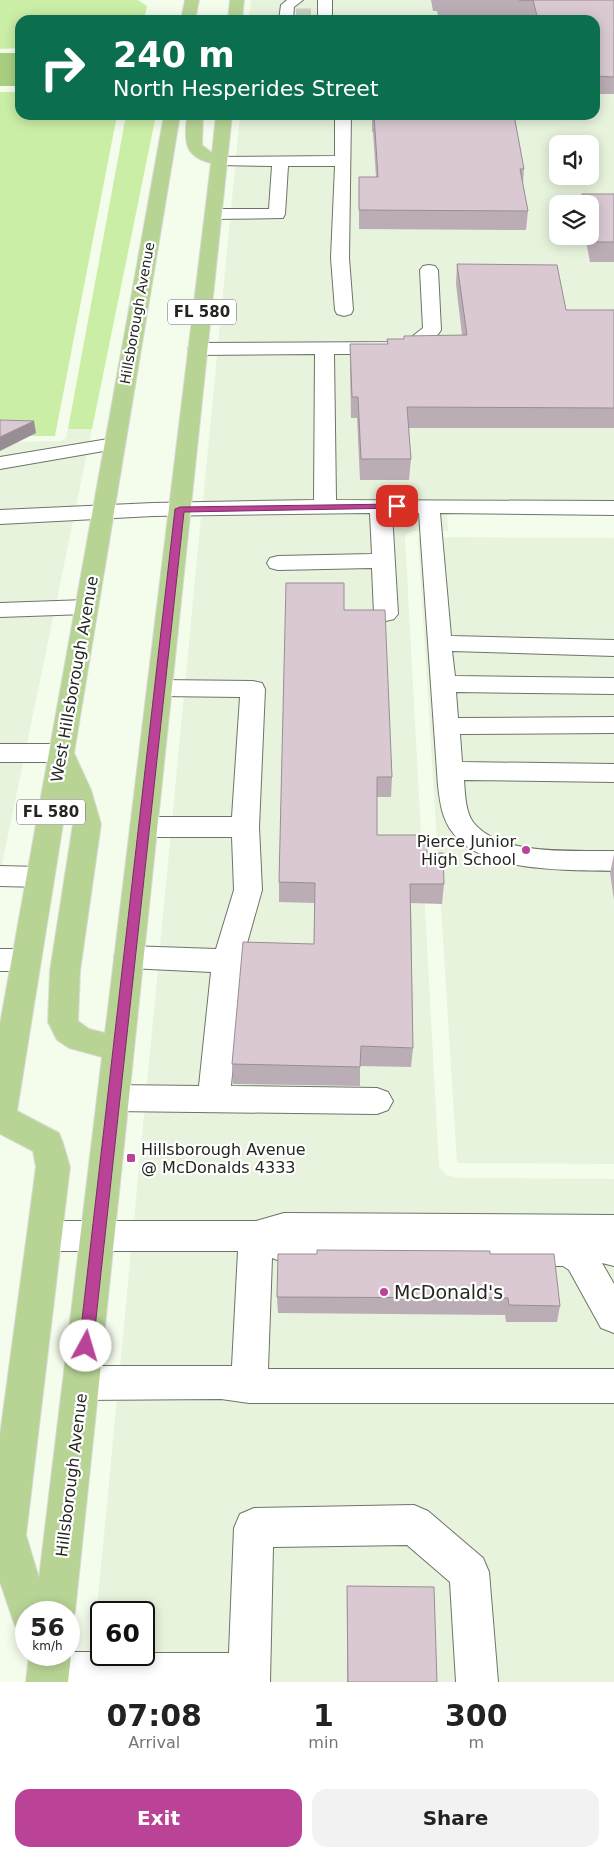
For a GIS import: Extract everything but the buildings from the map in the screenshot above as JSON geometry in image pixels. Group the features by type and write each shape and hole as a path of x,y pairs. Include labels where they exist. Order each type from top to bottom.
{"main road":[{"path":"189,15 192,0"},
{"path":"236,15 237,0"},
{"name":"Hillsborough Avenue","path":"102,510 171,120"},
{"path":"195,120 193,142 195,148 204,157 219,160"},
{"name":"Hillsborough Avenue","path":"56,1601 223,120"},
{"name":"West Hillsborough Avenue","path":"0,1116 13,960 40,877 102,510"},
{"path":"61,753 78,790 87,824 65,971 63,1022 68,1031 80,1039 119,1049"},
{"path":"0,1116 47,1143 53,1167 6,1535 26,1601"}],"street":[{"path":"342,120 343,161 340,258 344,310"},
{"path":"219,160 343,161"},
{"path":"213,214 277,214 280,161"},
{"path":"198,349 410,348 432,330 429,270"},
{"path":"324,348 326,376 325,507"},
{"path":"0,463 114,444"},
{"path":"381,506 386,614"},
{"path":"0,517 102,510 381,506 614,508"},
{"path":"429,506 446,726 455,814 464,830 479,841 504,853 533,858 614,861"},
{"path":"278,563 383,561"},
{"path":"0,610 86,608"},
{"path":"440,643 614,648"},
{"path":"443,684 614,686"},
{"path":"160,688 253,689 246,827 248,890 227,961 214,1099"},
{"path":"446,726 614,725"},
{"path":"0,753 61,753"},
{"path":"450,771 614,773"},
{"path":"144,827 246,827"},
{"path":"0,876 40,877"},
{"path":"129,957 227,961"},
{"path":"113,1098 377,1101"},
{"path":"44,1236 256,1236 284,1228 614,1230"},
{"path":"256,1236 291,1250 568,1252 605,1248 614,1251"},
{"path":"249,1386 256,1236"},
{"path":"568,1252 581,1259 614,1317"},
{"path":"82,1383 221,1382 249,1386 611,1382"},
{"path":"47,1666 249,1678 254,1528 414,1525 469,1572 478,1682"}],"shaded area":[{"path":"0,0 138,0 147,6 145,15 15,15 15,48 0,49"},
{"path":"251,0 614,0 614,500 380,499 203,502 240,120 600,120 600,15 250,15"},
{"path":"0,53 15,53 15,86 0,86"},
{"path":"0,92 15,92 15,120 116,120 55,436 0,436"},
{"path":"125,120 155,120 92,429 68,429"},
{"path":"68,429 92,429 0,874 0,442 61,441 66,438"},
{"path":"447,514 448,531 414,531 408,533 405,537 439,1167 446,1175 458,1178 614,1179 614,1682 90,1682 92,1666 155,1666 155,1601 98,1601 201,517"},
{"name":"Pierce Junior High School","path":"418,537 614,538 614,1164 457,1163"}],"place":[{"name":"Pierce Junior High School","path":"526,850"},
{"name":"Hillsborough Avenue @ McDonalds 4333","path":"131,1158"},
{"name":"McDonald's","path":"384,1292"}],"route":[{"path":"86,1346 180,509 397,506"}]}
